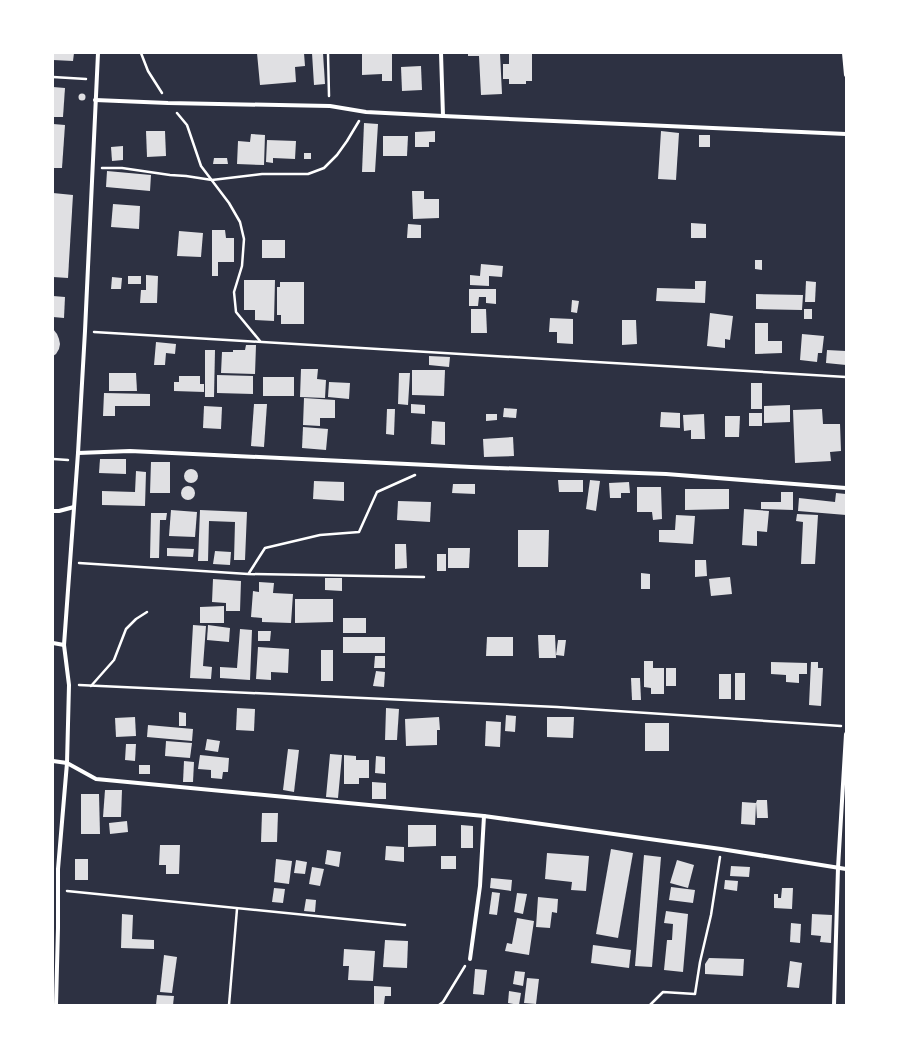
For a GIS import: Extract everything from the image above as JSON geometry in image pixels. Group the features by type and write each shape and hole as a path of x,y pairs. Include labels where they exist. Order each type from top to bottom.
{"street":[{"path":"56,1005 59,890 58,869 67,763 68,685 64,645 78,453 98,53"},
{"path":"441,53 442,116"},
{"path":"844,53 846,75"},
{"path":"95,100 330,106 366,112 846,134"},
{"path":"78,453 130,451 471,467 666,474 846,488"},
{"path":"53,511 59,512 74,507"},
{"path":"53,643 64,645"},
{"path":"834,1005 838,868 846,734"},
{"path":"53,761 67,763 96,779 484,816 721,849 846,869"},
{"path":"470,958 480,886 484,816"},
{"path":"53,869 58,869"}],"path":[{"path":"141,53 148,71 168,103 187,125 201,166 229,203 240,222 244,239 242,266 234,292 236,312 260,342"},
{"path":"328,53 330,106"},
{"path":"53,77 96,80"},
{"path":"92,167 122,168 212,180 262,174 308,174 324,168 337,155 366,112"},
{"path":"85,331 846,377"},
{"path":"53,458 77,461"},
{"path":"248,574 265,548 320,535 359,532 377,492 418,474"},
{"path":"70,562 248,574 424,577"},
{"path":"90,686 114,660 126,629 136,619 147,612"},
{"path":"68,685 557,707 846,727"},
{"path":"650,1005 663,992 695,994 700,962 711,915 721,849"},
{"path":"59,890 405,925"},
{"path":"229,1005 237,909"},
{"path":"439,1005 443,1002 470,958"}],"building":[{"path":"53,53 74,53 73,61 53,60"},
{"path":"257,53 304,53 305,66 295,67 296,82 260,85"},
{"path":"312,53 323,53 325,84 314,85"},
{"path":"362,53 392,53 392,81 382,81 382,74 362,75"},
{"path":"468,53 500,53 502,94 481,95 479,56 468,56"},
{"path":"509,53 532,53 532,81 526,81 526,84 509,84 509,79 503,79 503,64 509,64"},
{"path":"421,66 422,90 402,91 401,67"},
{"path":"53,87 65,88 63,117 53,117"},
{"path":"82,94 85,97 82,100 79,97"},
{"path":"364,123 378,124 375,172 362,172"},
{"path":"53,124 65,125 62,168 53,168"},
{"path":"146,131 165,131 166,156 147,157"},
{"path":"435,131 435,142 429,142 429,147 415,147 415,132"},
{"path":"661,131 679,133 676,180 658,179"},
{"path":"251,134 265,135 264,165 237,164 238,141 250,142"},
{"path":"699,135 710,135 710,147 699,147"},
{"path":"383,136 408,136 407,156 383,156"},
{"path":"267,140 296,141 295,159 273,158 273,163 266,162"},
{"path":"123,146 123,160 112,161 111,147"},
{"path":"304,153 311,153 311,159 304,159"},
{"path":"214,158 227,158 228,164 213,164"},
{"path":"107,171 151,175 150,191 106,187"},
{"path":"412,191 424,191 424,199 439,199 439,218 413,219"},
{"path":"53,193 73,195 68,278 53,277"},
{"path":"113,204 140,206 139,229 111,227"},
{"path":"691,223 706,224 706,238 691,238"},
{"path":"408,224 421,225 421,238 407,238"},
{"path":"212,230 225,230 226,238 234,238 234,262 218,262 218,276 212,276"},
{"path":"179,231 203,233 201,257 177,256"},
{"path":"262,240 285,240 285,258 262,258"},
{"path":"755,260 762,260 762,270 755,269"},
{"path":"481,264 503,266 502,277 489,276 489,286 470,285 470,275 480,276"},
{"path":"146,275 158,276 157,303 140,303 141,290 146,290"},
{"path":"128,276 141,276 141,284 128,284"},
{"path":"112,277 122,278 121,289 111,289"},
{"path":"244,280 275,280 274,321 255,320 255,310 244,310"},
{"path":"695,281 706,281 705,303 656,301 657,288 695,289"},
{"path":"806,281 816,282 815,302 805,302"},
{"path":"280,282 304,282 304,324 281,324 281,315 277,315 277,287 280,287"},
{"path":"469,289 496,289 496,304 486,303 486,297 479,297 478,306 469,306"},
{"path":"756,294 803,295 802,310 756,309"},
{"path":"53,296 65,297 64,318 53,317"},
{"path":"572,300 579,301 577,313 571,312"},
{"path":"471,309 486,309 487,333 471,333"},
{"path":"804,309 812,309 812,319 804,319"},
{"path":"710,313 733,316 730,340 725,339 725,348 707,346"},
{"path":"550,318 573,319 573,344 557,343 557,332 549,332"},
{"path":"622,320 636,320 637,344 622,345"},
{"path":"755,323 768,323 768,341 782,341 782,353 755,354"},
{"path":"53,329 57,334 60,344 59,349 53,356"},
{"path":"802,334 824,336 822,353 818,353 817,362 800,360"},
{"path":"156,342 176,344 175,354 166,353 165,365 154,365"},
{"path":"246,345 256,345 255,374 221,373 222,352 245,350"},
{"path":"205,350 215,350 214,397 205,397"},
{"path":"827,350 846,351 846,365 826,363"},
{"path":"429,356 450,357 449,367 429,365"},
{"path":"301,369 318,369 317,379 326,380 325,398 300,397"},
{"path":"412,370 445,370 444,396 412,395"},
{"path":"109,373 136,373 137,391 109,391"},
{"path":"399,373 410,373 408,405 398,404"},
{"path":"217,375 253,376 253,394 217,393"},
{"path":"179,376 200,376 200,384 204,384 204,392 174,391 174,382 179,382"},
{"path":"263,377 294,377 294,396 263,396"},
{"path":"329,382 350,383 349,399 328,397"},
{"path":"751,383 762,383 762,409 751,409"},
{"path":"104,393 150,394 150,406 115,406 115,416 103,416"},
{"path":"304,398 335,400 335,418 320,418 320,426 303,425"},
{"path":"254,404 267,404 264,447 251,446"},
{"path":"411,404 425,405 425,414 411,413"},
{"path":"790,405 790,422 764,423 764,406"},
{"path":"204,406 222,407 221,429 203,428"},
{"path":"504,408 517,409 516,418 503,417"},
{"path":"387,409 395,409 394,435 386,434"},
{"path":"822,409 823,424 840,424 841,451 830,452 831,461 795,463 793,410"},
{"path":"661,412 680,413 680,428 660,427"},
{"path":"749,413 762,413 762,426 749,426"},
{"path":"486,414 497,414 497,420 486,421"},
{"path":"704,414 705,439 691,439 691,430 684,431 683,415"},
{"path":"725,416 740,416 739,437 725,437"},
{"path":"432,421 445,422 445,445 431,444"},
{"path":"303,427 328,429 326,450 302,448"},
{"path":"513,437 514,456 484,457 483,439"},
{"path":"100,459 126,459 126,474 99,473"},
{"path":"151,462 170,462 170,493 150,493"},
{"path":"191,469 196,471 198,476 196,481 191,483 186,481 184,476 186,471"},
{"path":"136,471 146,472 145,506 102,505 102,491 135,492"},
{"path":"558,480 583,480 583,492 559,492"},
{"path":"590,480 600,481 596,511 586,509"},
{"path":"314,481 344,482 344,501 313,499"},
{"path":"629,482 630,493 621,493 621,498 610,498 609,483"},
{"path":"453,484 475,484 475,494 452,493"},
{"path":"188,486 193,488 195,493 193,498 188,500 183,498 181,493 183,488"},
{"path":"637,487 661,487 662,519 653,520 652,512 637,512"},
{"path":"685,489 729,489 729,509 685,510"},
{"path":"781,492 793,492 793,510 761,509 761,502 781,502"},
{"path":"836,493 846,494 846,515 798,511 799,498 835,502"},
{"path":"398,501 431,502 430,522 397,520"},
{"path":"744,509 769,511 767,532 757,531 757,546 742,545"},
{"path":"171,510 197,512 195,537 169,536"},
{"path":"200,510 247,512 245,560 234,560 235,522 209,521 208,561 198,561"},
{"path":"151,513 167,513 166,520 160,520 159,558 150,558"},
{"path":"797,514 818,515 815,564 801,564 803,522 796,521"},
{"path":"676,515 695,516 693,544 659,542 659,530 675,530"},
{"path":"518,530 549,530 548,567 518,567"},
{"path":"395,544 406,544 407,568 395,569"},
{"path":"167,548 194,549 193,557 167,556"},
{"path":"448,548 470,548 469,568 448,568"},
{"path":"215,551 231,552 230,565 213,564"},
{"path":"437,554 446,554 446,571 437,571"},
{"path":"695,560 706,560 707,576 695,577"},
{"path":"641,573 650,574 650,589 641,589"},
{"path":"730,577 732,594 711,596 709,579"},
{"path":"325,578 342,578 342,591 325,590"},
{"path":"213,579 241,581 240,611 226,611 226,603 212,602"},
{"path":"259,582 274,583 273,593 293,594 291,623 262,622 262,618 251,617 253,591 259,592"},
{"path":"295,599 333,599 333,622 295,623"},
{"path":"224,606 224,623 200,623 200,607"},
{"path":"343,618 366,618 366,633 343,633"},
{"path":"193,625 206,626 203,666 212,667 211,679 190,678"},
{"path":"208,625 230,628 229,642 207,640"},
{"path":"240,629 252,630 250,680 220,678 220,667 237,668"},
{"path":"258,631 271,631 270,641 258,641"},
{"path":"538,635 555,635 556,658 539,658"},
{"path":"343,637 385,637 385,653 343,653"},
{"path":"487,637 513,637 513,656 486,656"},
{"path":"558,640 566,640 564,656 556,655"},
{"path":"258,647 289,649 288,673 271,672 271,680 256,679"},
{"path":"321,650 333,650 333,681 321,681"},
{"path":"375,656 385,656 385,668 374,668"},
{"path":"644,661 653,661 653,668 664,668 664,694 651,694 651,688 644,687"},
{"path":"771,662 807,663 807,674 799,674 799,683 786,682 786,675 771,674"},
{"path":"811,662 818,662 818,668 823,668 821,706 809,705"},
{"path":"666,668 676,668 676,686 666,686"},
{"path":"376,671 385,672 384,687 373,686"},
{"path":"735,673 745,673 745,700 735,700"},
{"path":"719,674 731,674 731,699 719,699"},
{"path":"631,678 640,678 641,700 632,700"},
{"path":"237,708 255,709 254,731 236,730"},
{"path":"386,708 399,709 397,740 385,740"},
{"path":"179,712 186,713 186,726 179,726"},
{"path":"506,715 516,716 515,732 505,731"},
{"path":"135,717 136,736 116,737 115,718"},
{"path":"439,717 440,730 437,730 437,745 406,746 405,719"},
{"path":"547,717 574,717 573,738 547,737"},
{"path":"486,721 501,722 500,747 485,746"},
{"path":"645,723 669,723 669,751 645,751"},
{"path":"148,725 193,729 192,741 147,737"},
{"path":"207,739 220,741 218,752 205,750"},
{"path":"166,741 192,743 190,758 165,756"},
{"path":"126,744 136,744 135,761 125,760"},
{"path":"288,749 299,750 294,792 283,790"},
{"path":"330,754 342,755 338,798 326,797"},
{"path":"200,755 229,758 228,772 223,772 222,779 211,778 211,770 198,769"},
{"path":"344,755 356,756 356,760 369,760 369,778 359,778 359,784 344,784"},
{"path":"376,756 385,757 385,774 375,773"},
{"path":"184,761 194,762 193,782 183,782"},
{"path":"139,765 150,765 150,774 139,774"},
{"path":"372,782 386,783 386,799 372,799"},
{"path":"105,790 122,790 121,817 103,817"},
{"path":"81,794 99,794 100,834 81,834"},
{"path":"757,800 767,800 768,818 757,818"},
{"path":"742,802 756,803 755,825 741,824"},
{"path":"262,813 278,813 277,842 261,842"},
{"path":"127,821 128,832 110,834 109,823"},
{"path":"408,825 436,825 436,846 408,847"},
{"path":"461,825 473,826 473,848 461,848"},
{"path":"160,845 180,845 179,874 166,874 166,865 159,865"},
{"path":"386,846 404,847 404,862 385,860"},
{"path":"611,849 633,853 618,938 596,934"},
{"path":"327,850 341,852 339,867 325,864"},
{"path":"547,853 589,856 586,891 571,890 572,882 545,879"},
{"path":"644,855 661,857 652,967 635,966"},
{"path":"441,856 456,856 456,869 441,869"},
{"path":"75,859 88,859 88,880 75,880"},
{"path":"276,859 292,861 289,884 274,882"},
{"path":"296,860 307,862 305,874 294,873"},
{"path":"677,860 694,865 688,888 670,883"},
{"path":"731,866 750,867 749,877 730,876"},
{"path":"312,867 324,869 320,886 309,884"},
{"path":"491,878 512,880 511,891 490,888"},
{"path":"725,880 738,881 737,891 724,889"},
{"path":"671,887 695,890 693,903 669,900"},
{"path":"274,888 285,889 283,903 272,902"},
{"path":"782,888 793,888 792,909 774,908 774,894 778,894 778,898 781,898"},
{"path":"492,892 500,893 497,915 489,914"},
{"path":"517,893 527,894 523,914 514,912"},
{"path":"538,897 558,899 557,913 552,912 550,928 536,927"},
{"path":"306,899 316,900 315,912 304,911"},
{"path":"666,911 688,914 683,972 664,970 667,940 672,940 673,924 664,923"},
{"path":"122,914 133,915 132,939 154,940 154,949 121,948"},
{"path":"812,914 832,915 831,943 820,942 821,936 811,935"},
{"path":"517,918 534,921 529,955 505,951 507,943 512,944"},
{"path":"791,923 801,924 800,943 790,942"},
{"path":"385,940 408,941 407,968 383,967"},
{"path":"593,945 631,950 629,968 591,963"},
{"path":"344,949 375,951 373,981 348,980 349,966 343,966"},
{"path":"164,955 177,957 172,993 160,992"},
{"path":"709,958 744,959 743,976 705,974 705,964"},
{"path":"790,961 802,963 799,988 787,987"},
{"path":"475,969 487,970 484,995 473,994"},
{"path":"515,971 525,972 523,986 513,984"},
{"path":"527,978 539,979 536,1004 524,1003"},
{"path":"374,986 391,987 391,996 385,996 384,1004 374,1004"},
{"path":"509,991 521,993 519,1005 508,1003"},
{"path":"157,995 174,996 173,1005 156,1005"}]}
